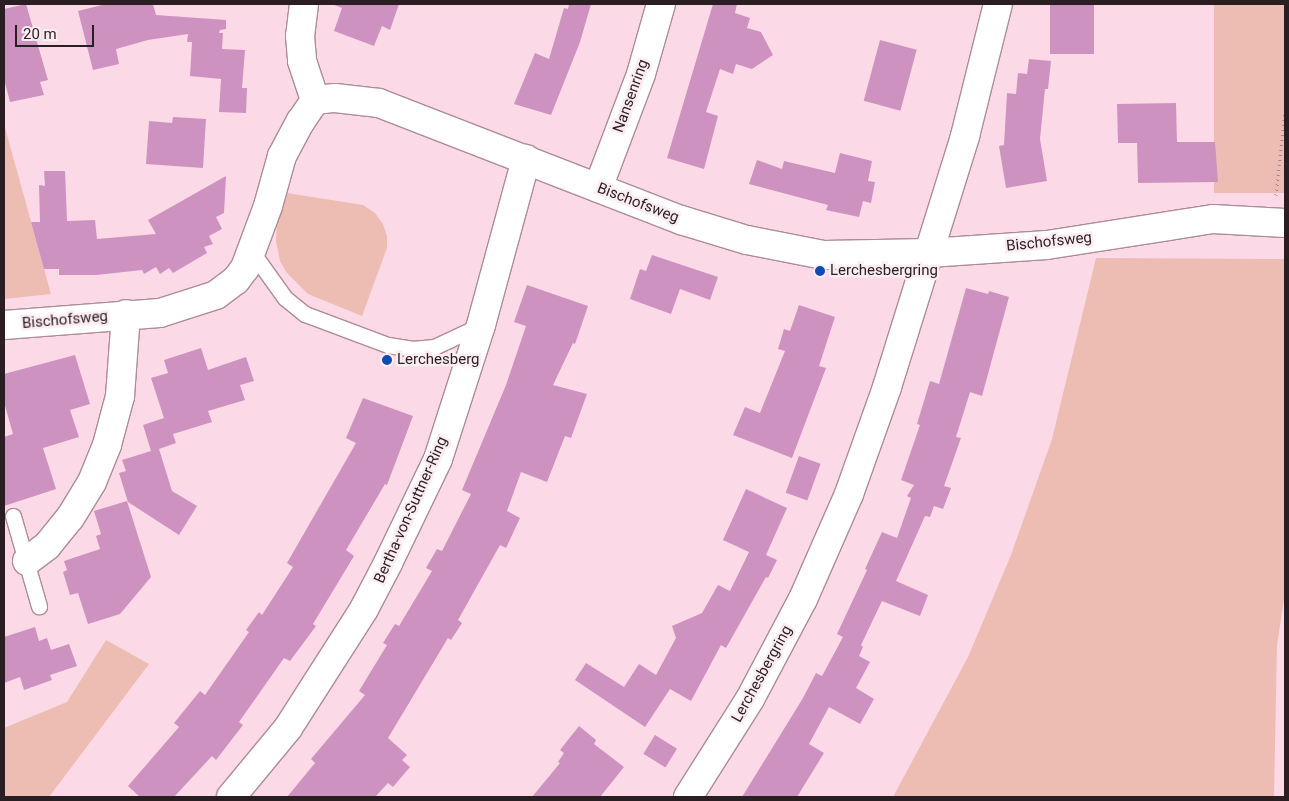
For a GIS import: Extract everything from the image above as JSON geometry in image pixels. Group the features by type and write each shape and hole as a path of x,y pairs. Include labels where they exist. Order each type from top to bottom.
{"street":[{"path":"304,4 300,36 302,61 315,100"},
{"name":"Nansenring","path":"598,188 641,74 662,4"},
{"name":"Lerchesbergring","path":"688,797 750,700 803,599 855,476 888,387 965,136 998,4"},
{"name":"Bischofsweg","path":"4,325 126,314 160,313 216,295 236,280 252,252 282,156 315,100 334,98 379,102 681,220 766,244 824,255 928,253 1047,245 1213,219 1279,223"},
{"name":"Bertha-von-Suttner-Ring","path":"231,797 288,728 364,609 388,564 438,459 481,325 526,159"},
{"name":"Bischofsweg","path":"27,561 47,546 70,518 92,482 107,445 120,396 126,314"}],"lane":[{"path":"252,252 285,298 304,314 388,345 412,349 434,347 481,325"},
{"path":"13,516 39,606"}],"path":[{"path":"1279,223 1285,111"}],"shaded area":[{"path":"1214,4 1285,4 1285,193 1214,193"},
{"path":"4,124 51,294 4,299"},
{"path":"287,193 363,205 375,213 383,224 387,236 387,248 362,316 308,294 287,273 280,261 276,241 277,216"},
{"path":"1096,258 1285,259 1285,593 1277,645 1274,797 893,797 968,657 1011,555 1052,439"},
{"path":"106,640 149,664 49,797 4,797 4,728 67,702"}],"building":[{"path":"26,4 48,80 40,82 44,95 10,102 4,79 4,9"},
{"path":"106,4 153,4 156,15 226,20 226,29 220,30 219,33 223,33 222,49 245,50 242,88 247,88 246,113 219,112 221,79 190,76 192,42 187,42 188,34 148,40 116,49 119,64 93,70 78,11"},
{"path":"332,4 399,4 390,30 382,26 374,46 334,31 342,8"},
{"path":"569,4 591,4 580,42 551,115 514,104 535,53 549,59 564,8 568,9"},
{"path":"713,4 737,4 735,13 750,18 747,28 761,32 773,55 752,69 736,64 733,74 720,69 706,112 718,116 704,169 667,158"},
{"path":"1050,4 1094,4 1094,54 1050,54"},
{"path":"880,40 917,50 900,111 864,101"},
{"path":"1029,59 1051,61 1048,89 1045,89 1040,139 1047,181 1006,188 999,146 1004,145 1007,93 1016,94 1018,73 1027,74"},
{"path":"1176,103 1177,142 1215,142 1218,182 1138,183 1137,143 1118,143 1117,104"},
{"path":"173,117 206,119 203,168 146,164 149,121 172,123"},
{"path":"840,153 872,161 868,181 875,182 871,203 863,201 859,217 826,210 828,205 749,184 757,160 782,169 784,161 835,173"},
{"path":"44,171 65,171 67,221 95,220 97,239 156,234 148,220 226,176 224,213 216,217 222,229 209,236 213,244 204,247 207,253 173,273 169,268 160,274 156,267 144,274 142,270 96,275 59,275 59,269 44,269 31,222 40,222 39,185 45,186"},
{"path":"652,255 718,277 710,300 680,289 671,314 630,299 640,269 646,271"},
{"path":"527,285 588,306 575,344 573,343 553,385 587,394 571,438 565,436 547,482 521,472 507,511 520,518 506,548 500,545 458,620 462,623 451,640 448,638 388,738 407,755 402,760 410,767 393,787 388,783 375,797 287,797 315,763 311,759 365,695 359,691 387,645 383,643 395,624 399,626 432,571 426,568 437,549 442,551 471,494 462,490 506,385 526,326 514,322"},
{"path":"966,288 988,294 989,291 1009,297 982,396 970,392 956,437 961,438 944,486 951,488 943,509 934,506 930,517 925,516 896,581 928,595 920,616 882,601 861,645 863,647 859,656 870,662 856,688 874,699 860,724 829,707 809,744 824,753 797,797 742,797 803,698 816,673 822,676 843,637 837,634 867,570 865,569 882,532 897,538 911,498 907,496 914,485 901,480 920,425 917,424 930,381 939,384"},
{"path":"799,305 835,317 819,366 826,368 792,458 733,435 745,407 760,413 785,351 778,349 784,329 790,331"},
{"path":"201,348 208,370 246,357 254,381 240,385 245,400 208,411 212,422 173,434 176,443 159,449 172,491 197,506 179,535 128,502 119,473 126,471 122,460 151,451 143,425 164,418 151,378 168,373 164,360"},
{"path":"75,355 90,404 70,410 79,437 43,448 56,489 4,506 4,437 13,434 4,402 4,374"},
{"path":"363,398 413,416 387,485 385,484 346,550 354,556 313,624 316,626 290,661 284,658 239,722 243,725 216,760 212,756 174,797 140,797 128,786 179,727 174,723 200,691 205,695 249,632 246,630 259,612 262,615 293,567 287,563 356,443 346,438"},
{"path":"799,456 821,464 807,501 786,493"},
{"path":"746,489 787,508 766,555 777,560 726,648 721,645 691,701 670,689 645,727 575,680 586,663 624,687 639,664 656,675 676,638 672,626 702,613 718,585 730,591 749,552 723,540"},
{"path":"127,501 151,577 120,614 88,624 78,593 70,595 63,572 67,570 64,561 100,549 96,536 101,534 94,511"},
{"path":"35,627 39,641 47,638 51,650 69,644 77,666 50,675 52,680 24,690 20,677 4,683 4,637"},
{"path":"579,726 596,740 594,744 624,767 600,797 532,797 560,763 558,762 564,753 560,750"},
{"path":"655,735 677,749 665,767 643,754"}],"place":[{"name":"Lerchesbergring","path":"820,271"},
{"name":"Lerchesberg","path":"387,360"}]}
